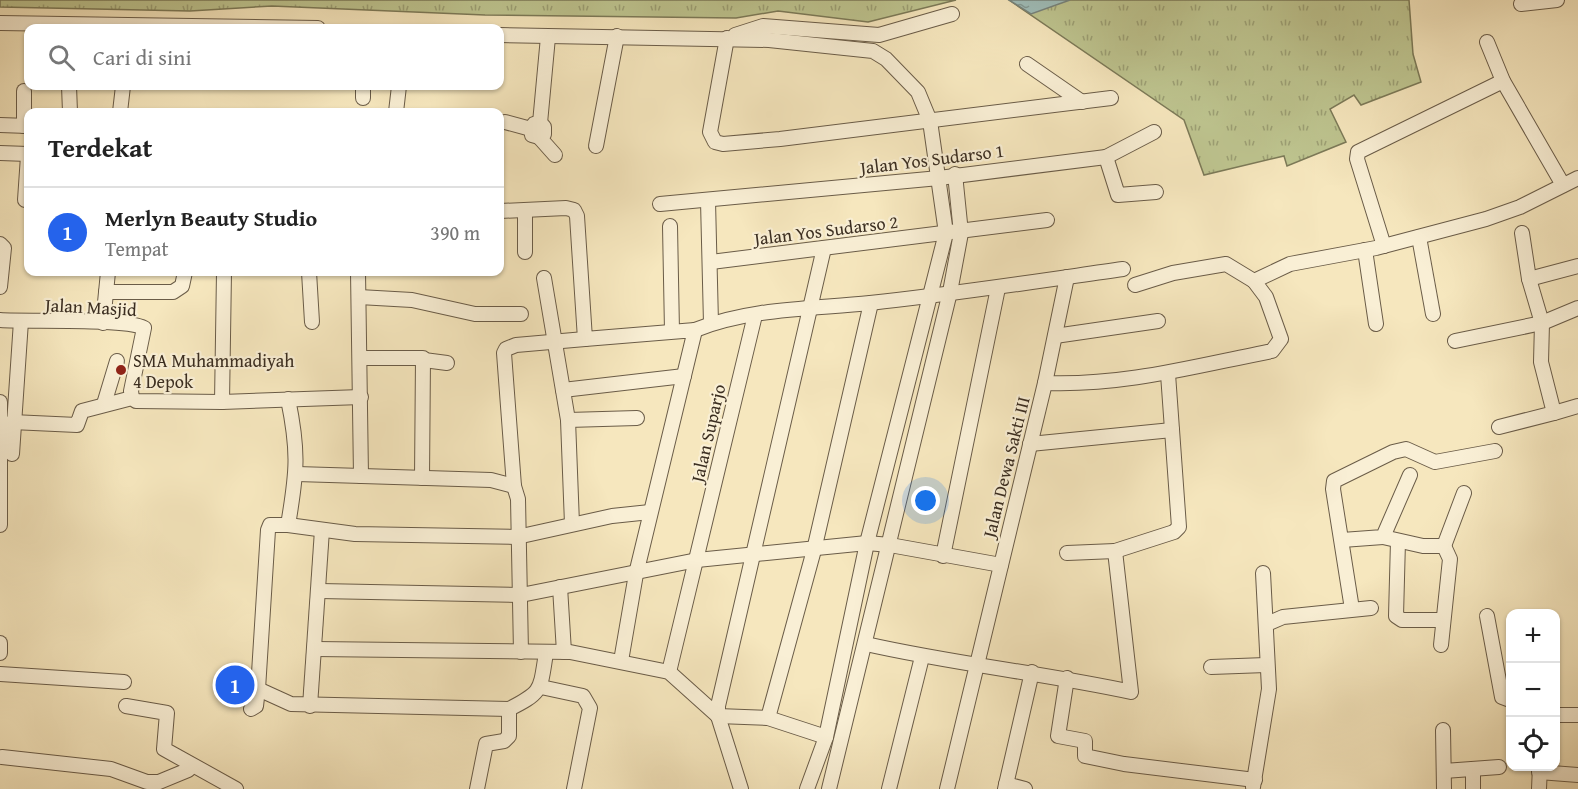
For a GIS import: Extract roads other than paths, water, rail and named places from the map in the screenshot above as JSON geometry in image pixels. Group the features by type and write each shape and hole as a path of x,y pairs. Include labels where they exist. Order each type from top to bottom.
{"street":[{"path":"1521,4 1557,0"},
{"path":"727,38 763,26 879,35 952,14"},
{"path":"0,23 26,24"},
{"path":"504,35 769,39 873,51 886,59 918,92 930,121 946,233 867,543 826,737 812,787"},
{"path":"596,146 616,36"},
{"path":"537,130 548,37"},
{"path":"727,38 710,132 715,142 734,143 780,139 1111,98"},
{"path":"1487,42 1503,81 1563,185"},
{"path":"1027,64 1082,102"},
{"path":"1376,324 1377,247 1358,152 1503,81"},
{"path":"69,90 70,108"},
{"path":"120,108 123,90"},
{"path":"396,108 399,90"},
{"path":"24,91 25,108"},
{"path":"505,122 537,130 555,155"},
{"path":"0,124 24,126"},
{"name":"Jalan Yos Sudarso 1","path":"660,204 939,177 1106,157 1154,132"},
{"path":"0,153 24,155"},
{"path":"1106,157 1118,195 1156,192"},
{"path":"829,789 950,292 961,233 955,174"},
{"path":"1254,281 1290,264 1419,237 1520,207 1578,178"},
{"path":"708,201 711,323"},
{"path":"504,211 566,208 574,210 577,216 585,339"},
{"path":"525,211 525,252"},
{"name":"Jalan Yos Sudarso 2","path":"711,262 961,233 1047,220"},
{"path":"670,226 672,331"},
{"path":"1522,233 1529,279 1542,323 1542,362 1554,413"},
{"path":"1419,237 1433,314"},
{"path":"0,244 4,248 0,287"},
{"path":"741,789 718,716 718,706 812,308 824,248"},
{"path":"1045,383 1099,383 1168,374 1272,351 1279,345 1281,339 1266,297 1254,281 1226,264 1173,273 1135,285"},
{"path":"1529,279 1578,266"},
{"path":"521,651 518,499 514,486 504,353 506,349 516,345 695,330 711,323 755,315 998,288 1123,269"},
{"path":"103,323 108,276"},
{"path":"106,292 173,292 182,286 184,276"},
{"path":"222,402 224,276"},
{"path":"309,276 312,322"},
{"path":"358,276 361,476"},
{"name":"Jalan Dewa Sakti III","path":"947,789 975,664 1045,383 1067,277"},
{"path":"544,278 568,420 572,524"},
{"path":"942,556 998,288"},
{"path":"359,297 412,300 475,315 521,314"},
{"path":"768,718 814,550 871,303"},
{"path":"1455,341 1542,323 1578,309"},
{"name":"Jalan Suparjo","path":"669,672 755,315"},
{"name":"Jalan Masjid","path":"0,320 103,323 138,325 144,328 131,391 132,398"},
{"path":"12,454 12,422 21,321"},
{"path":"1055,336 1158,321"},
{"path":"621,661 636,574 695,330"},
{"path":"360,358 422,357 424,360 447,363"},
{"path":"422,478 424,360"},
{"path":"104,404 117,361"},
{"path":"1067,553 1116,551 1174,532 1179,526 1168,374"},
{"path":"563,390 684,376"},
{"path":"12,422 77,425 81,411 132,398 136,401 222,402 361,397"},
{"path":"288,399 296,438 297,474 288,525"},
{"path":"0,402 0,525"},
{"path":"1499,427 1578,406"},
{"path":"568,420 637,418"},
{"path":"1029,444 1172,430"},
{"path":"1352,609 1333,489 1334,481 1399,451 1435,462 1495,451"},
{"path":"297,474 491,480 514,486"},
{"path":"1383,537 1410,475"},
{"path":"1441,645 1450,559 1444,546 1464,493"},
{"path":"251,709 256,706 258,689 270,525 288,525 355,534 517,537 612,516 650,512"},
{"path":"310,706 320,591 322,530"},
{"path":"1342,540 1383,537 1423,546 1444,546"},
{"path":"1398,541 1396,616 1402,620 1442,620"},
{"path":"320,591 521,595 636,574 697,560 867,543 1001,565"},
{"path":"866,644 922,657 1068,678 1131,692 1116,551"},
{"path":"1068,678 1058,736 1085,741 1085,756 1254,785 1269,689 1263,573"},
{"path":"560,587 564,652"},
{"path":"1267,624 1283,617 1371,608"},
{"path":"1486,616 1502,698 1506,699"},
{"path":"0,642 0,654"},
{"path":"315,650 564,652 621,661 669,672 718,716 768,718 826,737"},
{"path":"258,689 291,704 310,706 509,709 531,698 541,687 546,653"},
{"path":"889,789 922,657"},
{"path":"1211,667 1266,665"},
{"path":"1025,789 1005,786 1032,672"},
{"path":"0,674 124,682"},
{"path":"541,687 583,696 590,708 574,789"},
{"path":"126,706 168,713 164,750 236,789"},
{"path":"477,789 486,744 504,741 509,736 509,709"},
{"path":"1560,715 1578,715"},
{"path":"1443,730 1444,789"},
{"path":"2,757 111,769 147,782 159,782 188,770 192,766"},
{"path":"1444,771 1499,767"},
{"path":"1473,769 1473,789"},
{"path":"1539,771 1539,789"},
{"path":"1552,771 1578,775"}],"water":[{"path":"1009,0 1070,0 1031,14"}],"place":[{"name":"SMA Muhammadiyah 4 Depok","path":"121,370"},
{"name":"Merlyn Beauty Studio","path":"235,685"}]}
